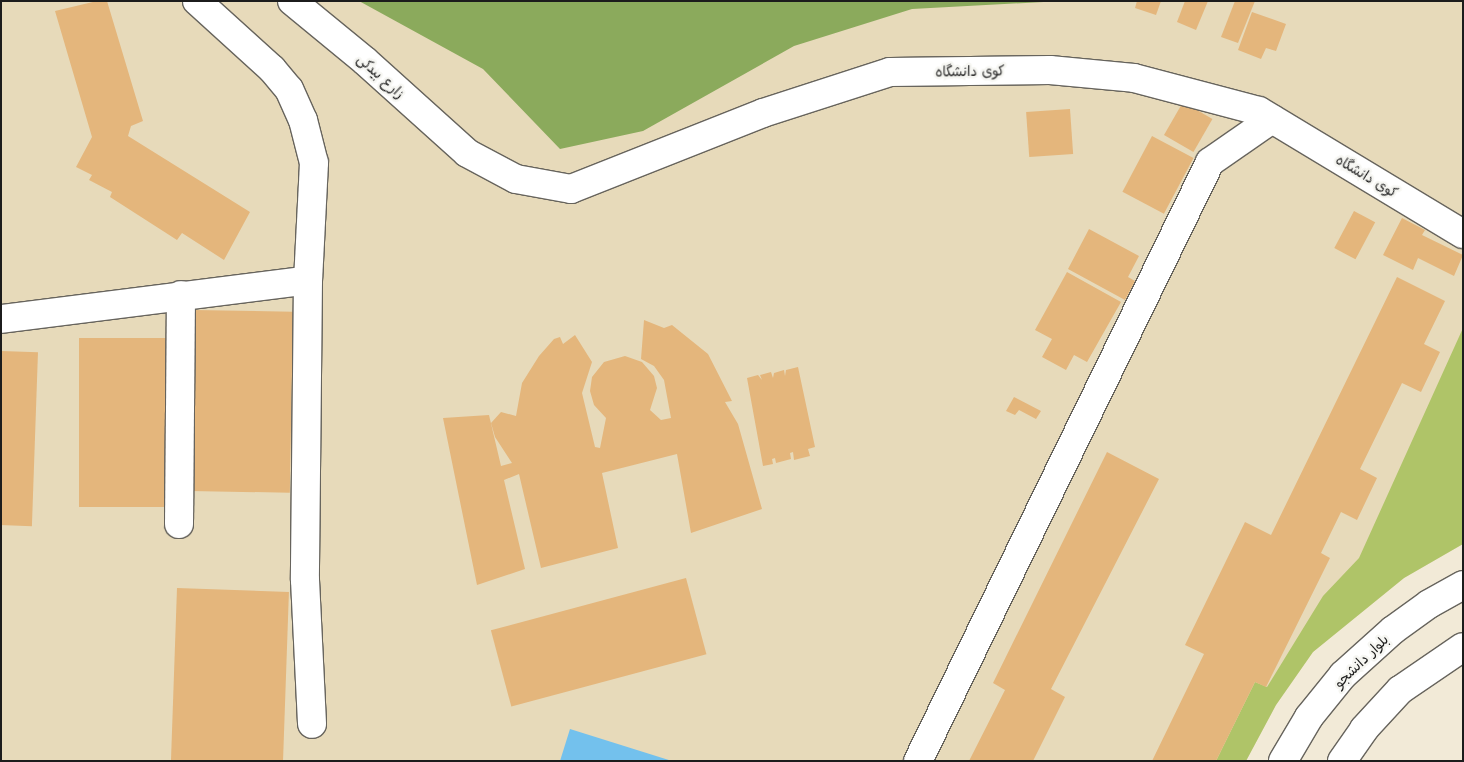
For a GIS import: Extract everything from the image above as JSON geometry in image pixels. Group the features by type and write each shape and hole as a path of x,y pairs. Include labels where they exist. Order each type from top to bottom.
{"main road":[{"path":"197,1 272,69 289,89 303,120 314,162 308,280 305,580 312,724"},
{"name":"زارع بیدکی","path":"292,1 364,61 467,153"},
{"name":"کوی دانشگاه","path":"467,153 516,179 571,189 763,113 890,72 1050,70 1134,78 1259,111 1463,234"},
{"path":"918,761 1210,162 1272,119"},
{"path":"1,319 308,280"},
{"path":"179,524 181,295"},
{"name":"بلوار دانشجو","path":"1283,761 1309,716 1343,675 1393,630 1429,604 1463,585"},
{"path":"1342,761 1364,730 1400,690 1463,647"}],"shaded area":[{"path":"1,1 1463,1 1463,544 1404,578 1313,652 1276,705 1246,761 1,761"}],"green space":[{"path":"359,1 1062,1 912,9 794,46 643,131 560,149 483,69"},
{"path":"1463,328 1463,544 1404,578 1313,652 1276,705 1246,761 1216,761 1255,682 1267,687 1323,596 1359,558"}],"water":[{"path":"570,729 672,761 560,761"}],"building":[{"path":"97,1 107,1 143,121 131,126 128,136 250,212 224,260 182,233 177,240 110,197 112,192 89,180 92,175 76,167 92,137 55,11"},
{"path":"1137,1 1161,1 1156,15 1135,8"},
{"path":"1185,1 1208,1 1196,30 1177,22"},
{"path":"1235,1 1255,1 1238,43 1221,37"},
{"path":"1252,12 1286,24 1276,51 1266,48 1261,59 1238,50"},
{"path":"1183,102 1212,119 1193,152 1164,135"},
{"path":"1070,109 1073,154 1029,157 1026,112"},
{"path":"1152,136 1193,158 1164,214 1122,192"},
{"path":"1354,211 1375,222 1355,259 1334,248"},
{"path":"1402,218 1425,230 1422,235 1463,255 1454,276 1418,258 1413,270 1383,255"},
{"path":"1089,229 1139,256 1128,277 1135,281 1125,300 1068,269"},
{"path":"1067,272 1121,302 1087,362 1074,355 1066,370 1042,357 1052,339 1035,330"},
{"path":"1397,277 1445,301 1424,344 1440,352 1421,392 1402,383 1360,469 1377,478 1357,520 1341,512 1321,553 1330,558 1266,687 1255,682 1216,761 1152,761 1204,654 1185,645 1245,522 1271,535"},
{"path":"193,310 293,312 290,493 190,491"},
{"path":"644,320 664,328 672,325 708,354 732,401 725,402 738,424 762,509 691,533 677,454 602,473 618,548 541,568 519,474 504,480 525,569 477,585 443,418 489,415 501,466 512,463 495,437 491,423 501,412 516,416 522,383 539,356 554,339 560,337 563,344 575,335 592,362 582,393 595,447 600,448 606,418 594,405 590,391 592,377 604,362 625,356 642,362 654,376 657,388 650,410 661,420 671,418 664,380 654,366 641,359"},
{"path":"79,338 166,338 166,507 79,507"},
{"path":"1,351 38,352 32,526 1,525"},
{"path":"798,367 815,447 808,449 810,456 794,460 793,452 790,453 791,459 776,463 775,458 772,459 773,464 763,466 747,378 758,375 762,380 760,375 771,372 773,378 774,373 784,370 785,376 786,370"},
{"path":"1014,397 1041,411 1036,419 1019,410 1015,415 1006,411"},
{"path":"1107,452 1159,479 1051,689 1065,697 1033,761 969,761 1005,690 993,683"},
{"path":"686,578 706,654 511,707 491,630"},
{"path":"177,588 289,592 283,761 171,761"}]}
